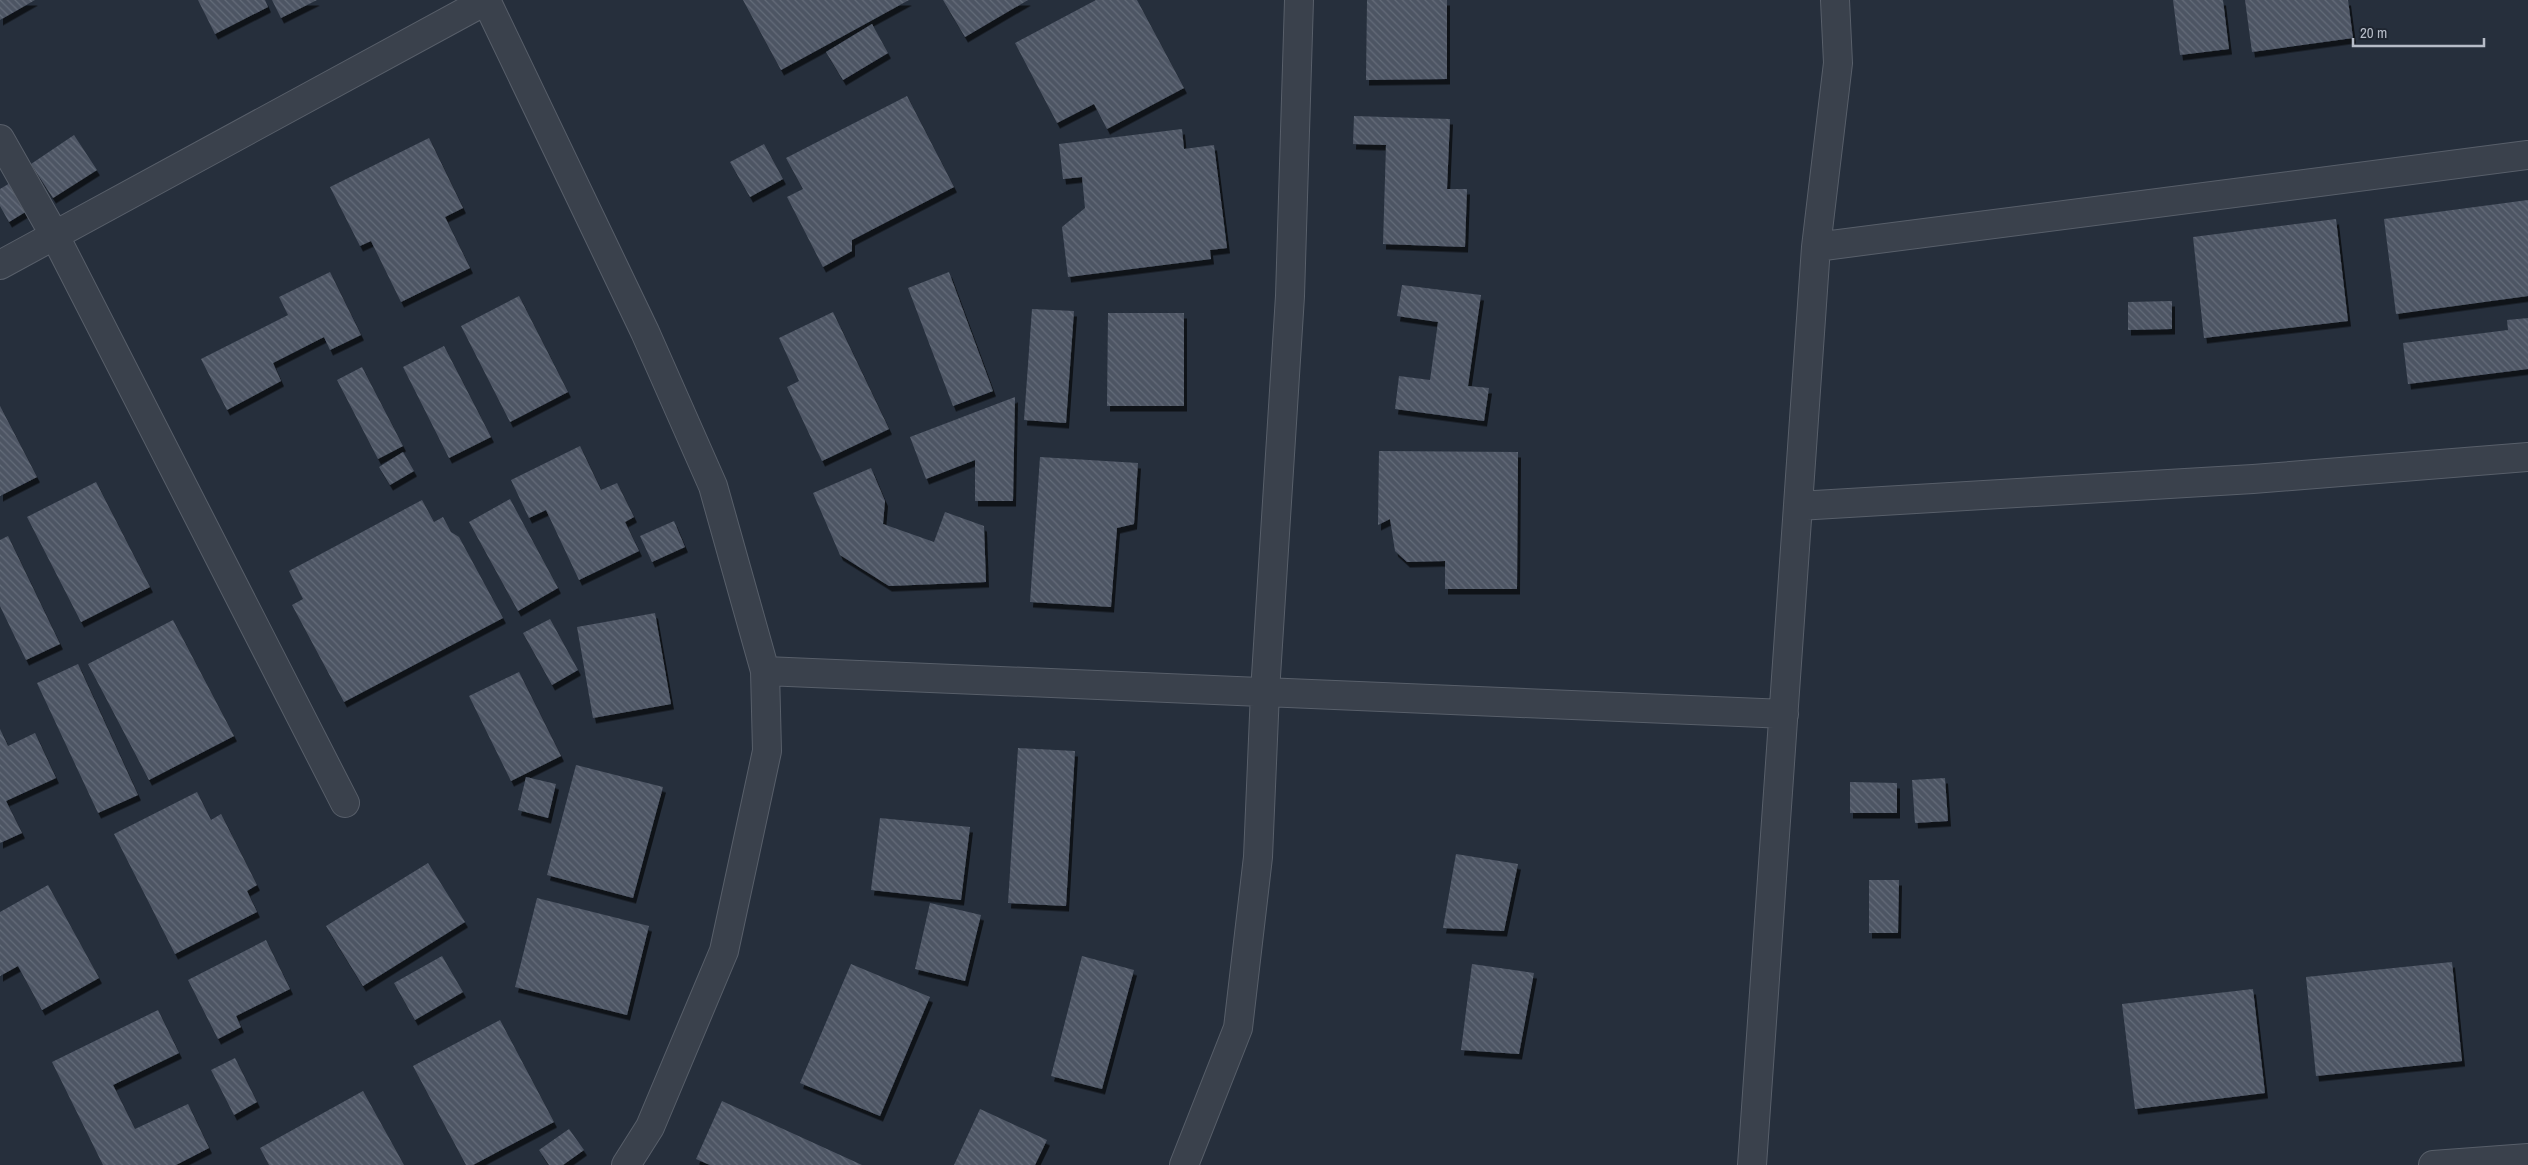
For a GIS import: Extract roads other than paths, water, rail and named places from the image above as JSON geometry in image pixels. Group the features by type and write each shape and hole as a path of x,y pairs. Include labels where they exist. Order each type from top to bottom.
{"street":[{"path":"0,265 487,0 644,332 713,486 765,671 767,751 724,951 650,1127 626,1165"},
{"path":"1184,1165 1238,1028 1258,857 1265,692 1290,296 1299,0"},
{"path":"1752,1165 1816,247 1838,63 1835,0"},
{"path":"0,139 55,236 345,804"},
{"path":"1816,247 2528,155"},
{"path":"1798,506 2253,479 2528,457"},
{"path":"765,671 1784,714"},
{"path":"2433,1165 2528,1158"}]}
